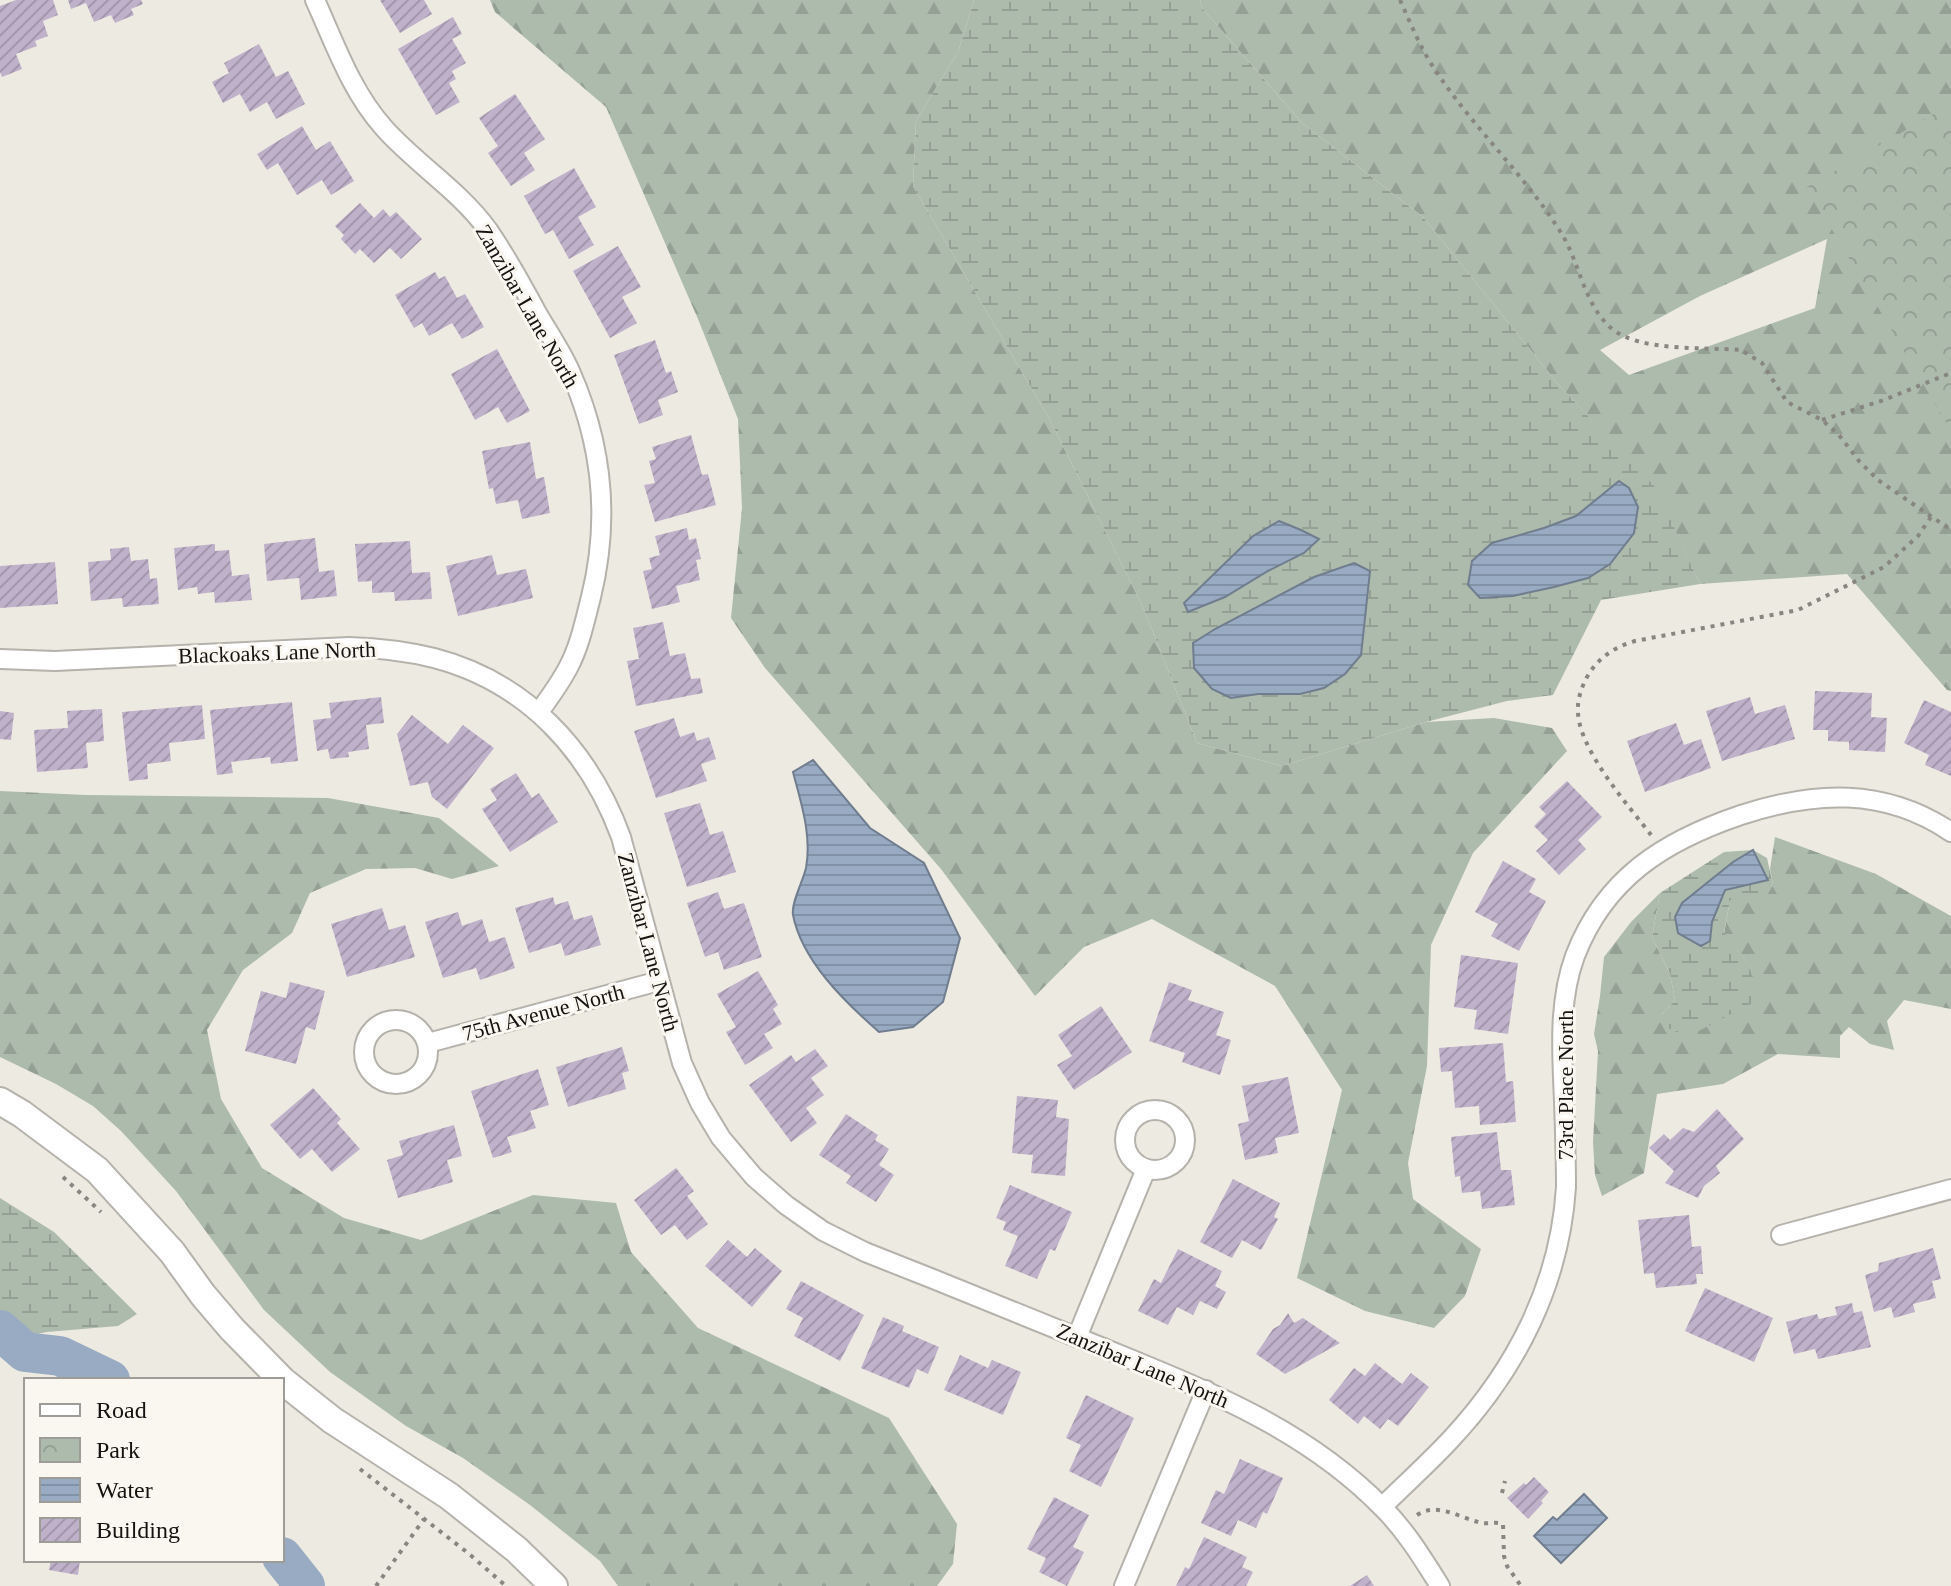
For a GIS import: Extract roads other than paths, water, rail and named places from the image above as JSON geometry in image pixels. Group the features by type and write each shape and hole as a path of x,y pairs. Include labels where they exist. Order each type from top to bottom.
{"street":[{"name":"Zanzibar Lane North","path":"315,0 366,106 409,153 471,208 494,240 569,370 583,406 596,451 602,491 601,535 595,580 570,665 539,712 592,775 609,805 621,837 682,1063 700,1103 721,1138 754,1177 823,1231 865,1252 1206,1390 1270,1422 1330,1461 1382,1507 1399,1525 1440,1586"},
{"name":"Blackoaks Lane North","path":"0,659 55,661 349,647 391,649 435,658 476,672 539,712"},
{"name":"73rd Place North","path":"1382,1507 1451,1440 1478,1409 1525,1338 1550,1271 1565,1212 1562,1029 1565,992 1574,959 1588,927 1611,895 1635,870 1662,849 1712,825 1773,804 1804,799 1864,797 1895,805 1951,832"},
{"name":"75th Avenue North","path":"428,1043 659,981"},
{"path":"0,1101 97,1170 172,1252 232,1329 280,1378"},
{"path":"1077,1337 1146,1169"},
{"path":"1781,1235 1951,1189"},
{"path":"284,1382 332,1420 460,1504 517,1550 554,1586"},
{"path":"1124,1586 1206,1390"}],"water":[{"path":"1619,481 1629,488 1638,507 1634,533 1610,564 1588,578 1513,596 1480,598 1468,585 1472,561 1492,543 1576,516"},
{"path":"1279,521 1319,539 1304,553 1225,597 1188,612 1184,603 1253,536"},
{"path":"1354,563 1370,571 1361,655 1345,674 1324,688 1300,694 1258,694 1231,698 1212,689 1194,668 1193,643 1314,577"},
{"path":"813,760 870,828 924,863 960,938 943,1002 913,1027 879,1032 827,980 798,932 793,910 806,868 808,843 793,772"},
{"path":"1753,850 1768,880 1725,890 1712,922 1710,941 1701,946 1678,933 1675,917 1682,903"},
{"path":"1584,1494 1607,1518 1561,1563 1534,1536 1553,1517 1557,1520"}],"waterway":[{"path":"0,1330 25,1352 60,1356 106,1378"},
{"path":"284,1560 305,1586"}]}
